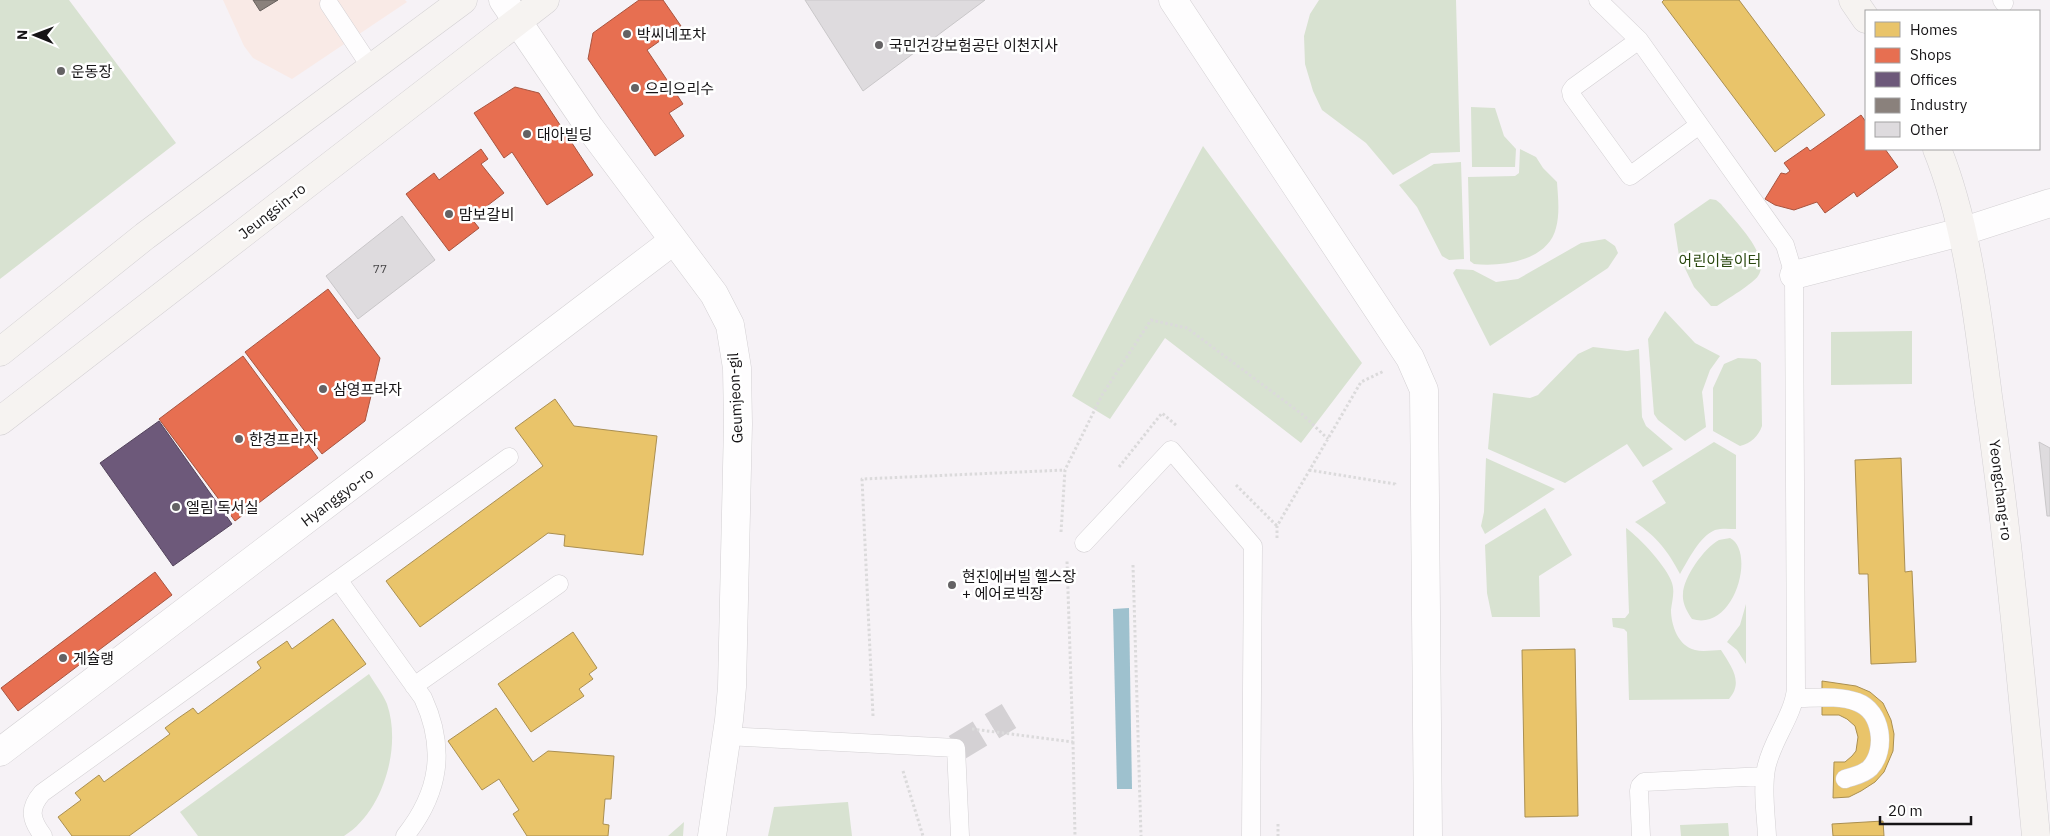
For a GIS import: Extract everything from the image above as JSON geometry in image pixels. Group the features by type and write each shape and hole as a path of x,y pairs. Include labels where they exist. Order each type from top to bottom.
{"main road":[{"path":"0,352 145,236 463,0"},
{"name":"Jeungsin-ro","path":"0,421 510,10 545,0"},
{"path":"1853,0 1865,18"},
{"name":"Yeongchang-ro","path":"1937,150 1961,232 1977,314 2003,512 2036,836"}],"street":[{"path":"1174,0 1410,358 1424,390 1428,836"},
{"name":"Geumjeon-gil","path":"510,10 590,128 718,302 730,325 737,368 738,424 732,687 712,836"},
{"path":"1794,275 1961,232 2050,203"},
{"name":"Hyanggyo-ro","path":"0,752 674,241"}],"lane":[{"path":"1598,0 1639,40 1785,245 1794,275 1795,698 1773,748 1765,776 1767,836"},
{"path":"329,4 372,69"},
{"path":"1639,40 1574,87 1571,91 1572,96 1630,176 1699,125"},
{"path":"1084,543 1171,450 1253,546 1250,836"},
{"path":"43,836 35,826 32,816 32,808 42,793 509,457"},
{"path":"339,581 423,698 432,718 437,742 437,766 432,789 413,826 405,836"},
{"path":"414,686 559,584"},
{"path":"1795,698 1846,699 1858,702 1873,714 1878,726 1880,740 1876,760 1869,769 1845,779"},
{"path":"726,736 956,748 960,836"},
{"path":"1641,836 1639,791 1640,786 1648,780 1765,776"}],"path":[{"path":"1060,535 1064,470 1102,395 1151,320 1187,328 1303,415 1328,439"},
{"path":"1277,545 1277,526 1361,382 1410,358"},
{"path":"864,717 873,716 862,480 1064,470"},
{"path":"1310,470 1395,484 1395,494"},
{"path":"1068,562 1075,836"},
{"path":"1133,565 1142,836"},
{"path":"968,729 1073,742"},
{"path":"895,770 904,771 924,836"},
{"path":"1278,817 1278,836"}],"shaded area":[{"path":"223,0 405,0 407,2 292,79 253,58 244,46"}],"green space":[{"name":"운동장","path":"0,0 69,0 176,143 0,279"},
{"path":"1319,0 1456,0 1460,152 1431,153 1393,175 1366,143 1322,110 1313,91 1305,64 1304,36 1310,14"},
{"path":"1471,107 1495,108 1504,136 1516,149 1515,167 1472,167"},
{"path":"1203,146 1362,363 1301,443 1165,338 1110,419 1072,396"},
{"path":"1520,149 1536,157 1543,168 1557,182 1558,211 1556,228 1544,248 1534,255 1510,263 1474,264 1470,261 1468,177 1515,176 1519,173"},
{"path":"1461,162 1464,259 1449,260 1442,256 1417,207 1399,185 1434,164"},
{"name":"어린이놀이터","path":"1710,199 1716,200 1721,204 1742,228 1756,248 1761,268 1758,276 1751,283 1717,306 1711,306 1694,287 1679,256 1674,224"},
{"path":"1605,239 1615,246 1618,253 1608,268 1490,346 1453,273 1456,269 1473,270 1496,282 1518,279 1581,243"},
{"path":"1665,311 1695,343 1720,356 1710,370 1702,392 1706,427 1685,441 1658,420 1654,414 1648,339"},
{"path":"1912,331 1912,384 1831,385 1831,332"},
{"path":"1593,347 1627,351 1639,349 1642,417 1646,426 1673,449 1643,467 1627,444 1565,483 1488,449 1493,393 1530,398 1538,395 1578,354"},
{"path":"1738,358 1756,359 1761,363 1762,426 1754,439 1740,446 1713,431 1713,388 1724,364"},
{"path":"1714,442 1736,455 1736,529 1718,529 1709,533 1695,549 1680,574 1661,545 1650,533 1635,522 1666,503 1652,481"},
{"path":"1486,458 1555,489 1485,534 1481,526 1484,512"},
{"path":"1545,508 1572,555 1539,576 1540,617 1492,617 1487,593 1485,545"},
{"path":"1626,528 1652,553 1669,576 1673,590 1672,622 1680,640 1689,648 1695,650 1721,650 1729,662 1736,680 1733,693 1729,699 1629,700 1627,632 1624,629 1613,627 1612,618 1625,618 1629,613"},
{"path":"1730,538 1738,546 1741,558 1741,573 1730,603 1720,614 1707,620 1692,619 1683,601 1684,587 1690,572 1701,556 1713,544 1719,540"},
{"path":"1746,604 1746,664 1737,650 1727,642 1740,625"},
{"path":"369,674 387,704 391,721 392,739 386,777 379,795 358,825 344,836 198,836 180,812"},
{"path":"848,802 852,836 768,836 774,807"},
{"path":"684,822 683,836 668,836"},
{"path":"1728,823 1729,836 1681,836 1680,825"}],"water":[{"path":"1129,608 1132,789 1117,789 1113,609"}],"building: Homes":[{"path":"1664,0 1739,0 1825,115 1775,152 1662,2"},
{"path":"555,399 574,426 657,436 643,555 564,546 565,535 548,533 420,627 386,581 543,466 515,428"},
{"path":"1901,458 1905,572 1912,571 1916,662 1871,664 1868,574 1859,574 1855,460"},
{"path":"333,619 366,664 129,836 72,836 58,817 81,800 75,793 99,775 104,782 170,734 165,728 193,708 198,714 261,668 257,662 287,641 292,649"},
{"path":"573,632 597,668 589,674 593,679 579,689 584,696 531,732 498,684"},
{"path":"1575,649 1578,816 1525,817 1522,650"},
{"path":"1822,681 1856,686 1870,692 1883,703 1891,720 1894,734 1893,751 1884,772 1875,782 1849,797 1833,798 1834,762 1845,762 1852,756 1856,751 1858,737 1855,726 1847,719 1839,715 1822,715"},
{"path":"496,708 533,762 548,751 614,756 611,799 605,799 603,824 609,825 608,836 527,836 513,814 519,810 499,779 482,790 448,741"},
{"path":"1883,821 1884,836 1833,836 1832,824"}],"building: Shops":[{"path":"639,0 663,0 681,26 647,50 683,104 669,113 684,136 655,156 588,59 593,33"},
{"name":"대아빌딩","path":"515,87 539,93 593,175 547,205 512,152 504,158 474,113"},
{"path":"1861,115 1865,121 1865,150 1886,150 1898,167 1857,197 1854,192 1825,213 1817,202 1794,210 1775,205 1765,199 1781,173 1786,174 1790,171 1784,163 1807,147 1810,151"},
{"path":"481,149 488,159 481,164 504,193 471,218 479,228 449,251 406,194 434,173 439,180"},
{"name":"삼영프라자","path":"328,289 380,358 365,421 322,454 245,352"},
{"name":"한경프라자","path":"243,356 318,458 235,521 159,419"},
{"path":"155,572 172,595 18,711 1,688"}],"building: Offices":[{"path":"159,421 232,524 173,566 100,463"}],"building: Industry":[{"path":"253,0 278,0 260,11"}],"building: Other":[{"name":"국민건강보험공단 이천지사","path":"805,0 985,0 863,91"},
{"path":"402,216 435,260 358,319 326,276"},
{"path":"2039,442 2050,448 2050,516 2047,516"}],"tunnel":[{"path":"956,748 1009,716"}],"place":[{"name":"박씨네포차","path":"627,34"},
{"name":"국민건강보험공단 이천지사","path":"879,45"},
{"name":"운동장","path":"61,71"},
{"name":"으리으리수","path":"635,88"},
{"name":"대아빌딩","path":"527,134"},
{"name":"맘보갈비","path":"449,214"},
{"name":"삼영프라자","path":"323,389"},
{"name":"한경프라자","path":"239,439"},
{"name":"엘림 독서실","path":"176,507"},
{"name":"현진에버빌 헬스장 + 에어로빅장","path":"952,585"},
{"name":"게슐랭","path":"63,658"}]}
